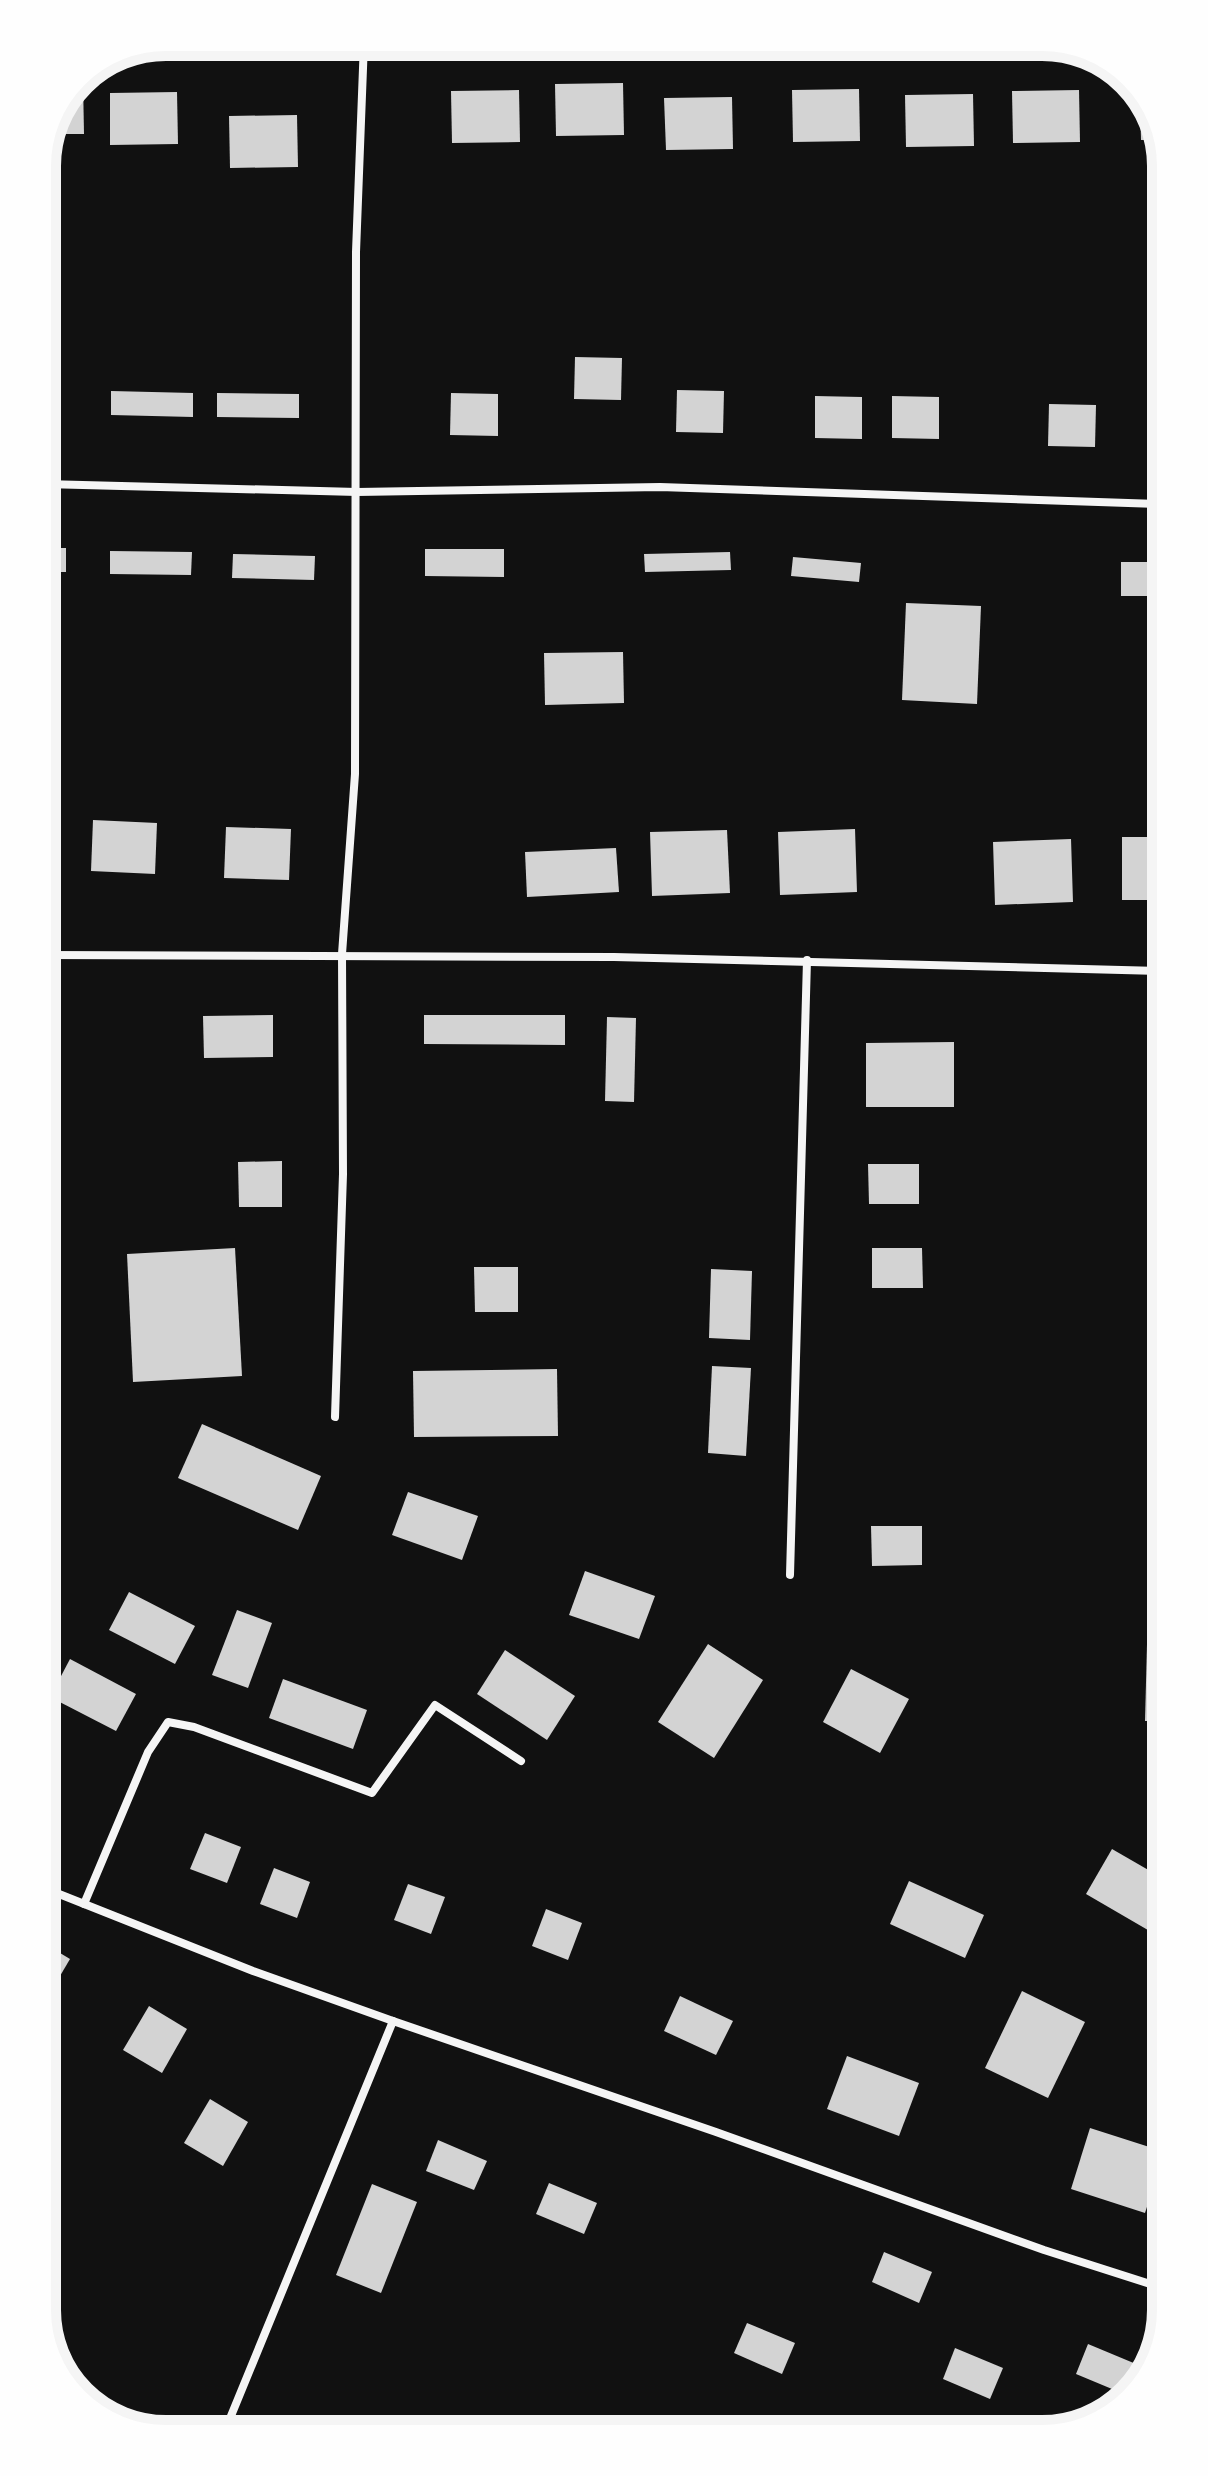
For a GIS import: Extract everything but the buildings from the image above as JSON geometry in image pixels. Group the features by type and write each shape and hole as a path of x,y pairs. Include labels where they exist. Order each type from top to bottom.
{"street":[{"path":"335,1417 343,1174 342,954 355,774 356,252 363,56"},
{"path":"56,484 357,492 660,487 1152,504"},
{"path":"56,955 342,954 807,960 1152,971"},
{"path":"790,1575 807,960"},
{"path":"84,1904 148,1752 168,1722 194,1727 372,1793 435,1705 521,1761"},
{"path":"56,1893 253,1971 731,2137 1044,2250 1152,2285"},
{"path":"229,2420 393,2021"}]}
